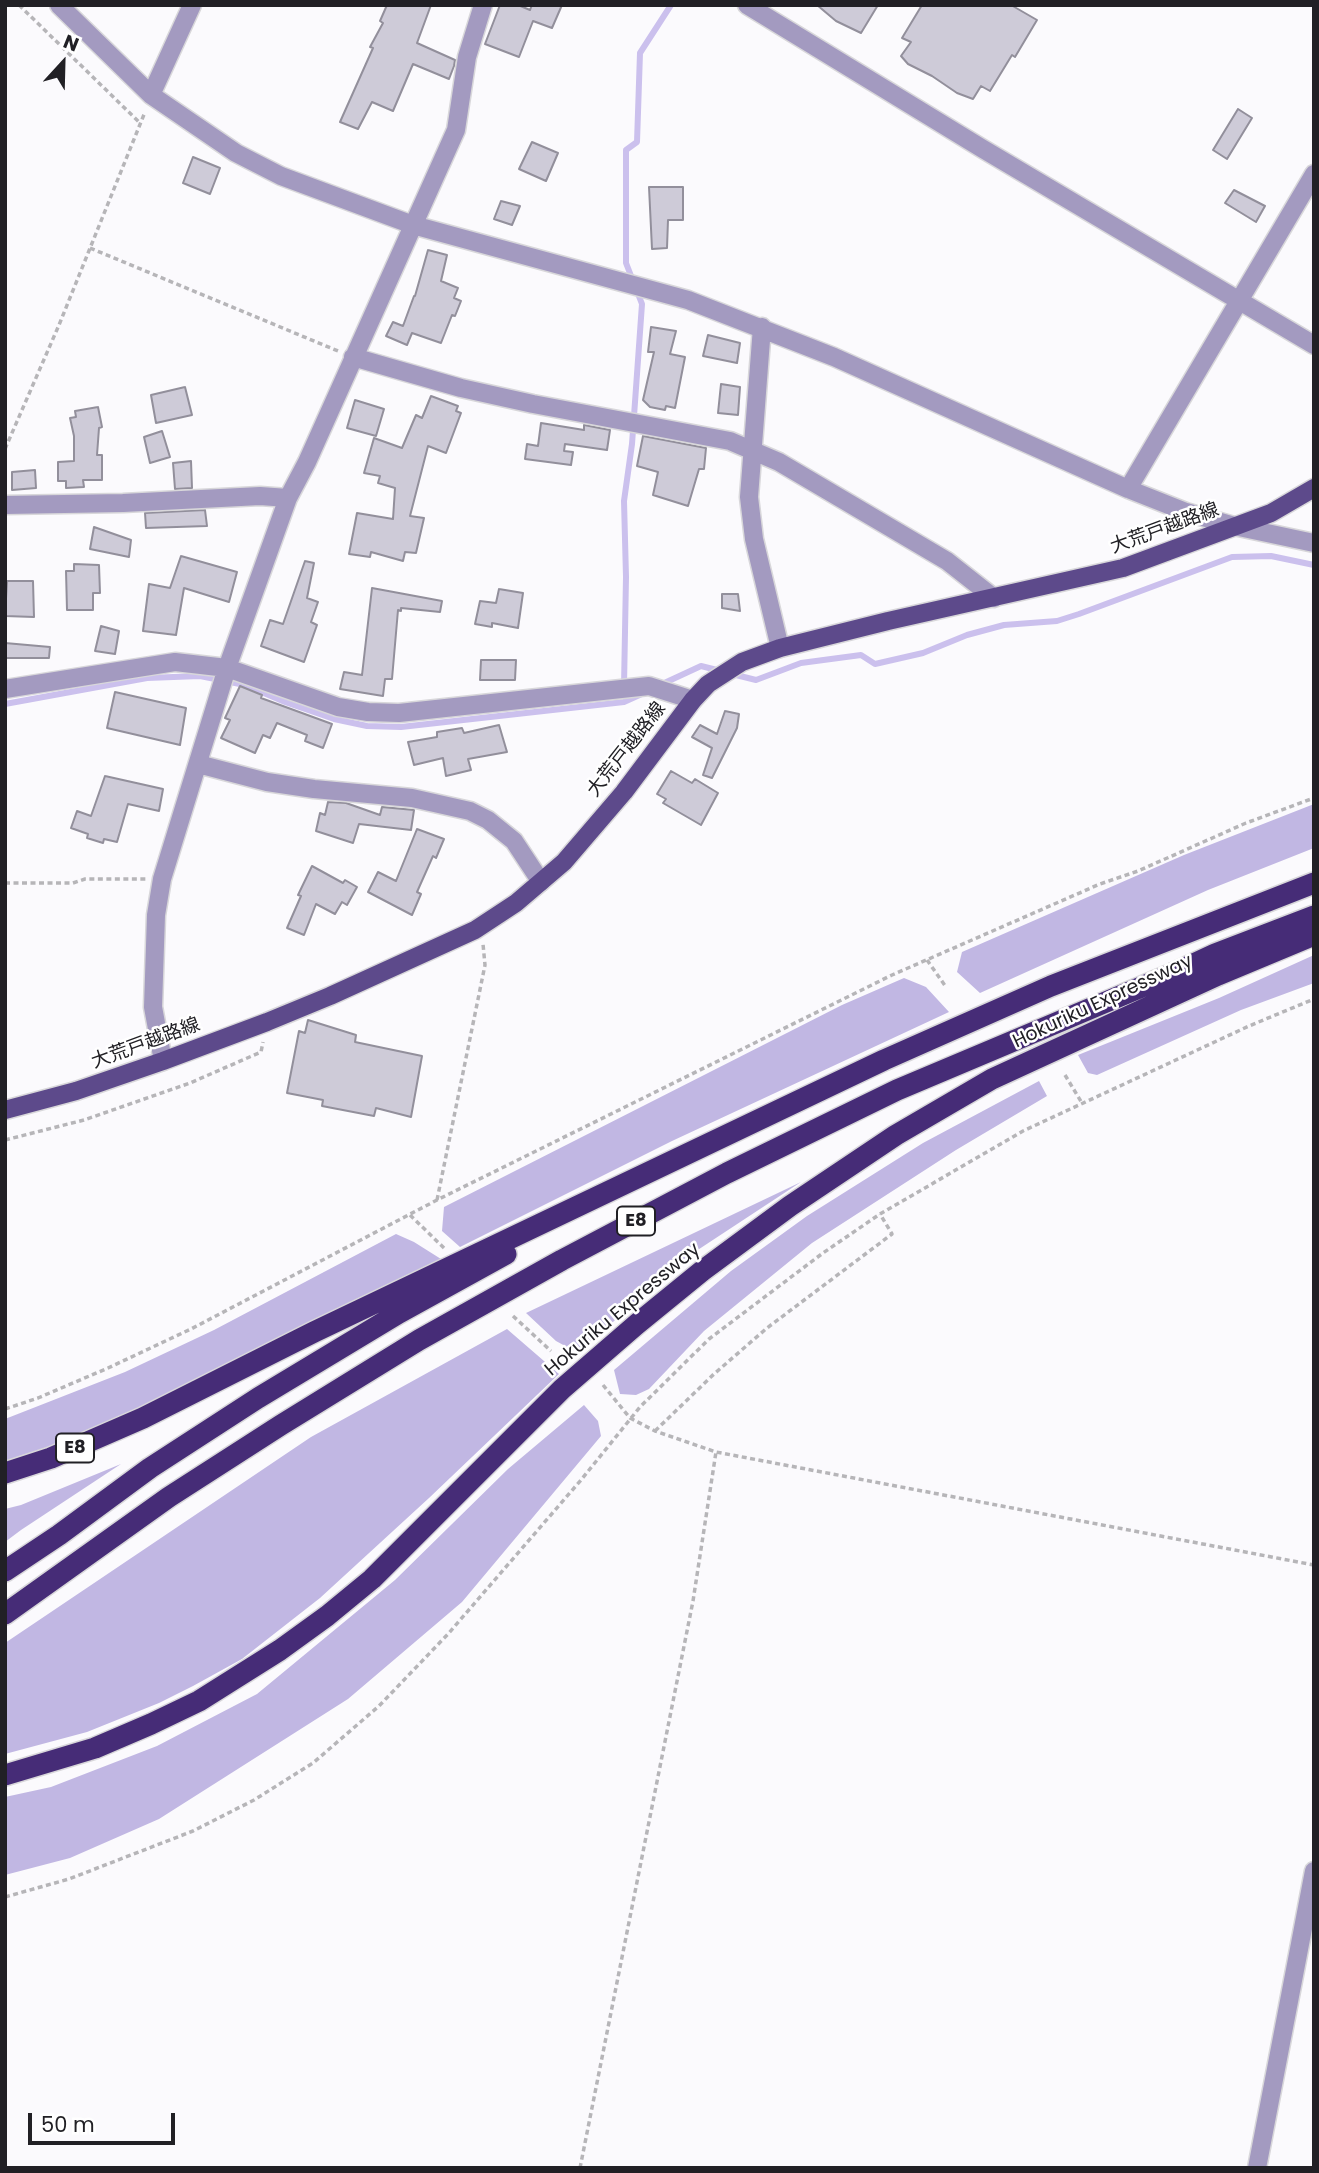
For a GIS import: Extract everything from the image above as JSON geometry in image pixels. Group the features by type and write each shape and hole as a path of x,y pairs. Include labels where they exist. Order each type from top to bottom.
{"highway":[{"name":"Hokuriku Expressway","path":"5,1473 51,1458 143,1418 597,1195 884,1060 1051,986 1314,883"},
{"name":"Hokuriku Expressway","path":"5,1614 169,1497 281,1425 419,1340 562,1260 727,1173 897,1090 1215,954 1314,916"},
{"name":"Hokuriku Expressway","path":"5,1775 95,1748 151,1724 199,1701 281,1650 372,1579 562,1389 637,1324 702,1271 790,1206 897,1135 992,1079 1218,975 1314,935"},
{"name":"Hokuriku Expressway","path":"5,1571 150,1468 258,1398 399,1313 602,1201 727,1136"}],"main road":[{"name":"大荒戸越路線","path":"5,1110 76,1091 267,1022 475,930 516,904 564,862 624,792 693,701 708,684 729,669 780,648 1123,568 1271,513 1314,488"}],"street":[{"path":"59,5 151,95 236,153 270,170 347,202 413,225 688,300 834,357 1128,489 1186,512 1234,526 1314,543"},
{"path":"151,95 192,5"},
{"path":"163,1061 153,1007 156,915 162,879 227,668 288,498 307,462 456,130 467,57 483,5"},
{"path":"747,5 982,149 1314,345"},
{"path":"1128,489 1314,174"},
{"path":"762,327 749,497 754,539 780,648"},
{"path":"353,357 461,388 730,441 779,462 947,561 994,598"},
{"path":"5,505 123,503 260,496 288,498"},
{"path":"5,689 175,662 227,668 338,707 368,712 399,713 649,685 693,701"},
{"path":"198,764 267,782 412,798 470,811 488,820 514,841 541,882"},
{"path":"1257,2168 1314,1871"}],"path":[{"path":"19,5 141,124"},
{"path":"5,449 60,325 151,95"},
{"path":"90,247 353,357"},
{"path":"5,1409 38,1398 191,1329 438,1200 926,960 1246,823 1314,798"},
{"path":"5,883 162,879"},
{"path":"438,1200 485,965 485,947 475,930"},
{"path":"926,960 946,987"},
{"path":"5,1896 69,1879 192,1831 254,1800 313,1763 380,1706 448,1634 630,1419 709,1339 823,1252 880,1214 1023,1131 1314,999"},
{"path":"5,1140 84,1120 190,1083 261,1052 267,1022"},
{"path":"1065,1075 1082,1103"},
{"path":"655,1431 767,1328 892,1234 880,1214"},
{"path":"410,1215 444,1248"},
{"path":"513,1316 551,1351"},
{"path":"603,1385 630,1419 655,1431 716,1452 1314,1565"},
{"path":"580,2168 693,1601 716,1452"}],"shaded area":[{"path":"1314,804 1314,848 1208,890 980,993 957,972 962,952 1184,855"},
{"path":"1314,955 1314,983 1241,1010 1097,1075 1088,1073 1078,1055 1219,998"},
{"path":"904,978 926,987 949,1012 672,1141 460,1247 442,1231 444,1207 842,1005"},
{"path":"1039,1081 1047,1096 956,1150 812,1243 704,1331 649,1389 636,1395 620,1394 614,1370 731,1271 807,1216 923,1143"},
{"path":"801,1182 684,1259 578,1353 556,1341 526,1313"},
{"path":"396,1234 441,1259 196,1381 48,1449 5,1463 5,1419 125,1372 214,1330"},
{"path":"507,1329 559,1374 320,1598 242,1659 159,1703 87,1732 5,1754 5,1643 311,1437"},
{"path":"584,1405 598,1421 601,1436 462,1602 348,1699 159,1819 70,1858 5,1875 5,1797 51,1787 157,1746 257,1694 395,1580 508,1469"},
{"path":"121,1464 21,1530 5,1542 5,1509"}],"building":[{"path":"387,5 431,5 417,43 455,60 454,66 449,79 413,64 393,111 372,102 358,129 340,122 373,48 370,47 383,23 380,21"},
{"path":"500,5 518,5 530,10 532,5 562,5 552,28 533,21 519,57 485,44"},
{"path":"817,5 878,5 861,33 836,21"},
{"path":"922,5 1011,5 1037,20 990,91 981,86 973,99 957,93 908,64 901,56 911,42 902,38"},
{"path":"1238,109 1252,118 1227,159 1213,150"},
{"path":"532,142 558,153 546,181 519,169"},
{"path":"193,157 220,168 210,194 183,183"},
{"path":"649,187 683,187 683,220 668,220 667,248 652,249"},
{"path":"1234,190 1265,206 1256,222 1225,203"},
{"path":"501,201 520,206 512,225 494,219"},
{"path":"428,250 447,255 441,281 458,288 454,298 461,301 455,316 452,315 441,343 412,333 407,345 386,336 393,322 403,326"},
{"path":"651,327 676,331 670,354 685,357 675,408 666,406 665,410 650,407 643,400 654,352 648,352"},
{"path":"708,335 740,343 737,363 703,356"},
{"path":"721,384 740,387 738,415 718,413"},
{"path":"185,387 192,415 156,423 151,395"},
{"path":"431,396 458,406 456,411 461,413 446,453 428,446 410,516 424,518 416,553 405,552 403,561 371,552 370,557 349,554 357,513 393,519 395,488 378,483 380,476 364,473 374,438 402,448 416,415 422,418"},
{"path":"355,400 384,409 376,436 347,428"},
{"path":"98,407 102,427 99,428 97,455 102,455 102,480 83,480 84,487 66,488 66,481 58,481 58,462 74,461 74,436 70,418 76,417 75,411"},
{"path":"541,423 584,430 584,425 610,430 607,450 565,444 564,451 573,452 571,465 525,459 527,444 538,446"},
{"path":"162,431 170,457 150,463 144,437"},
{"path":"643,436 706,448 704,469 699,469 688,506 653,495 658,472 637,466"},
{"path":"191,461 192,488 175,489 173,463"},
{"path":"35,470 36,488 12,490 12,472"},
{"path":"205,510 207,526 146,528 145,513"},
{"path":"94,527 131,540 129,557 90,549"},
{"path":"181,556 237,572 229,602 184,588 176,635 143,631 149,584 170,588"},
{"path":"305,561 314,563 307,598 318,602 311,622 317,625 304,662 261,646 270,620 283,624"},
{"path":"74,564 99,565 100,593 93,593 93,610 67,610 66,571 74,571"},
{"path":"7,581 33,581 34,617 5,616"},
{"path":"372,588 442,601 440,612 401,608 401,611 398,610 392,679 385,679 383,696 340,689 344,672 362,675"},
{"path":"499,589 523,593 518,628 492,623 492,627 475,624 480,601 496,603"},
{"path":"722,594 738,594 740,611 722,608"},
{"path":"101,626 119,631 115,654 95,651"},
{"path":"5,643 50,647 49,658 5,658"},
{"path":"481,660 516,660 515,680 480,680"},
{"path":"240,686 262,695 261,698 332,724 323,748 305,741 307,735 277,723 270,738 263,735 255,753 221,738 230,720 225,718"},
{"path":"115,692 186,708 180,745 107,728"},
{"path":"725,711 739,714 737,728 712,778 703,775 712,748 692,737 700,725 717,734"},
{"path":"499,725 507,752 468,759 471,770 446,776 443,758 414,765 408,742 437,737 437,732 462,728 464,733"},
{"path":"671,771 692,783 695,779 718,793 701,825 663,803 666,799 657,794"},
{"path":"105,776 163,789 159,811 128,804 117,842 104,839 103,843 87,838 88,834 71,828 77,811 91,816"},
{"path":"328,802 346,803 380,815 382,807 414,810 411,830 359,824 353,843 316,831 320,813 325,815"},
{"path":"417,829 444,839 417,892 421,894 412,915 368,892 378,872 396,881"},
{"path":"312,866 343,883 345,880 357,887 347,905 342,902 335,914 316,904 304,935 287,928 301,896 298,895"},
{"path":"308,1020 356,1035 355,1042 422,1056 411,1117 376,1108 374,1116 322,1106 323,1100 287,1093 299,1031 305,1033"}],"waterway":[{"path":"624,686 624,501 632,444 642,304 626,263 626,150 637,142 640,53 671,5"},
{"path":"732,674 756,680 801,663 861,655 875,664 923,653 967,635 1004,625 1057,621 1232,557 1271,556 1314,565"},
{"path":"660,685 701,666 721,671"},
{"path":"5,704 147,678 200,676 245,685 334,719 367,726 401,727 624,702 644,693"}]}
